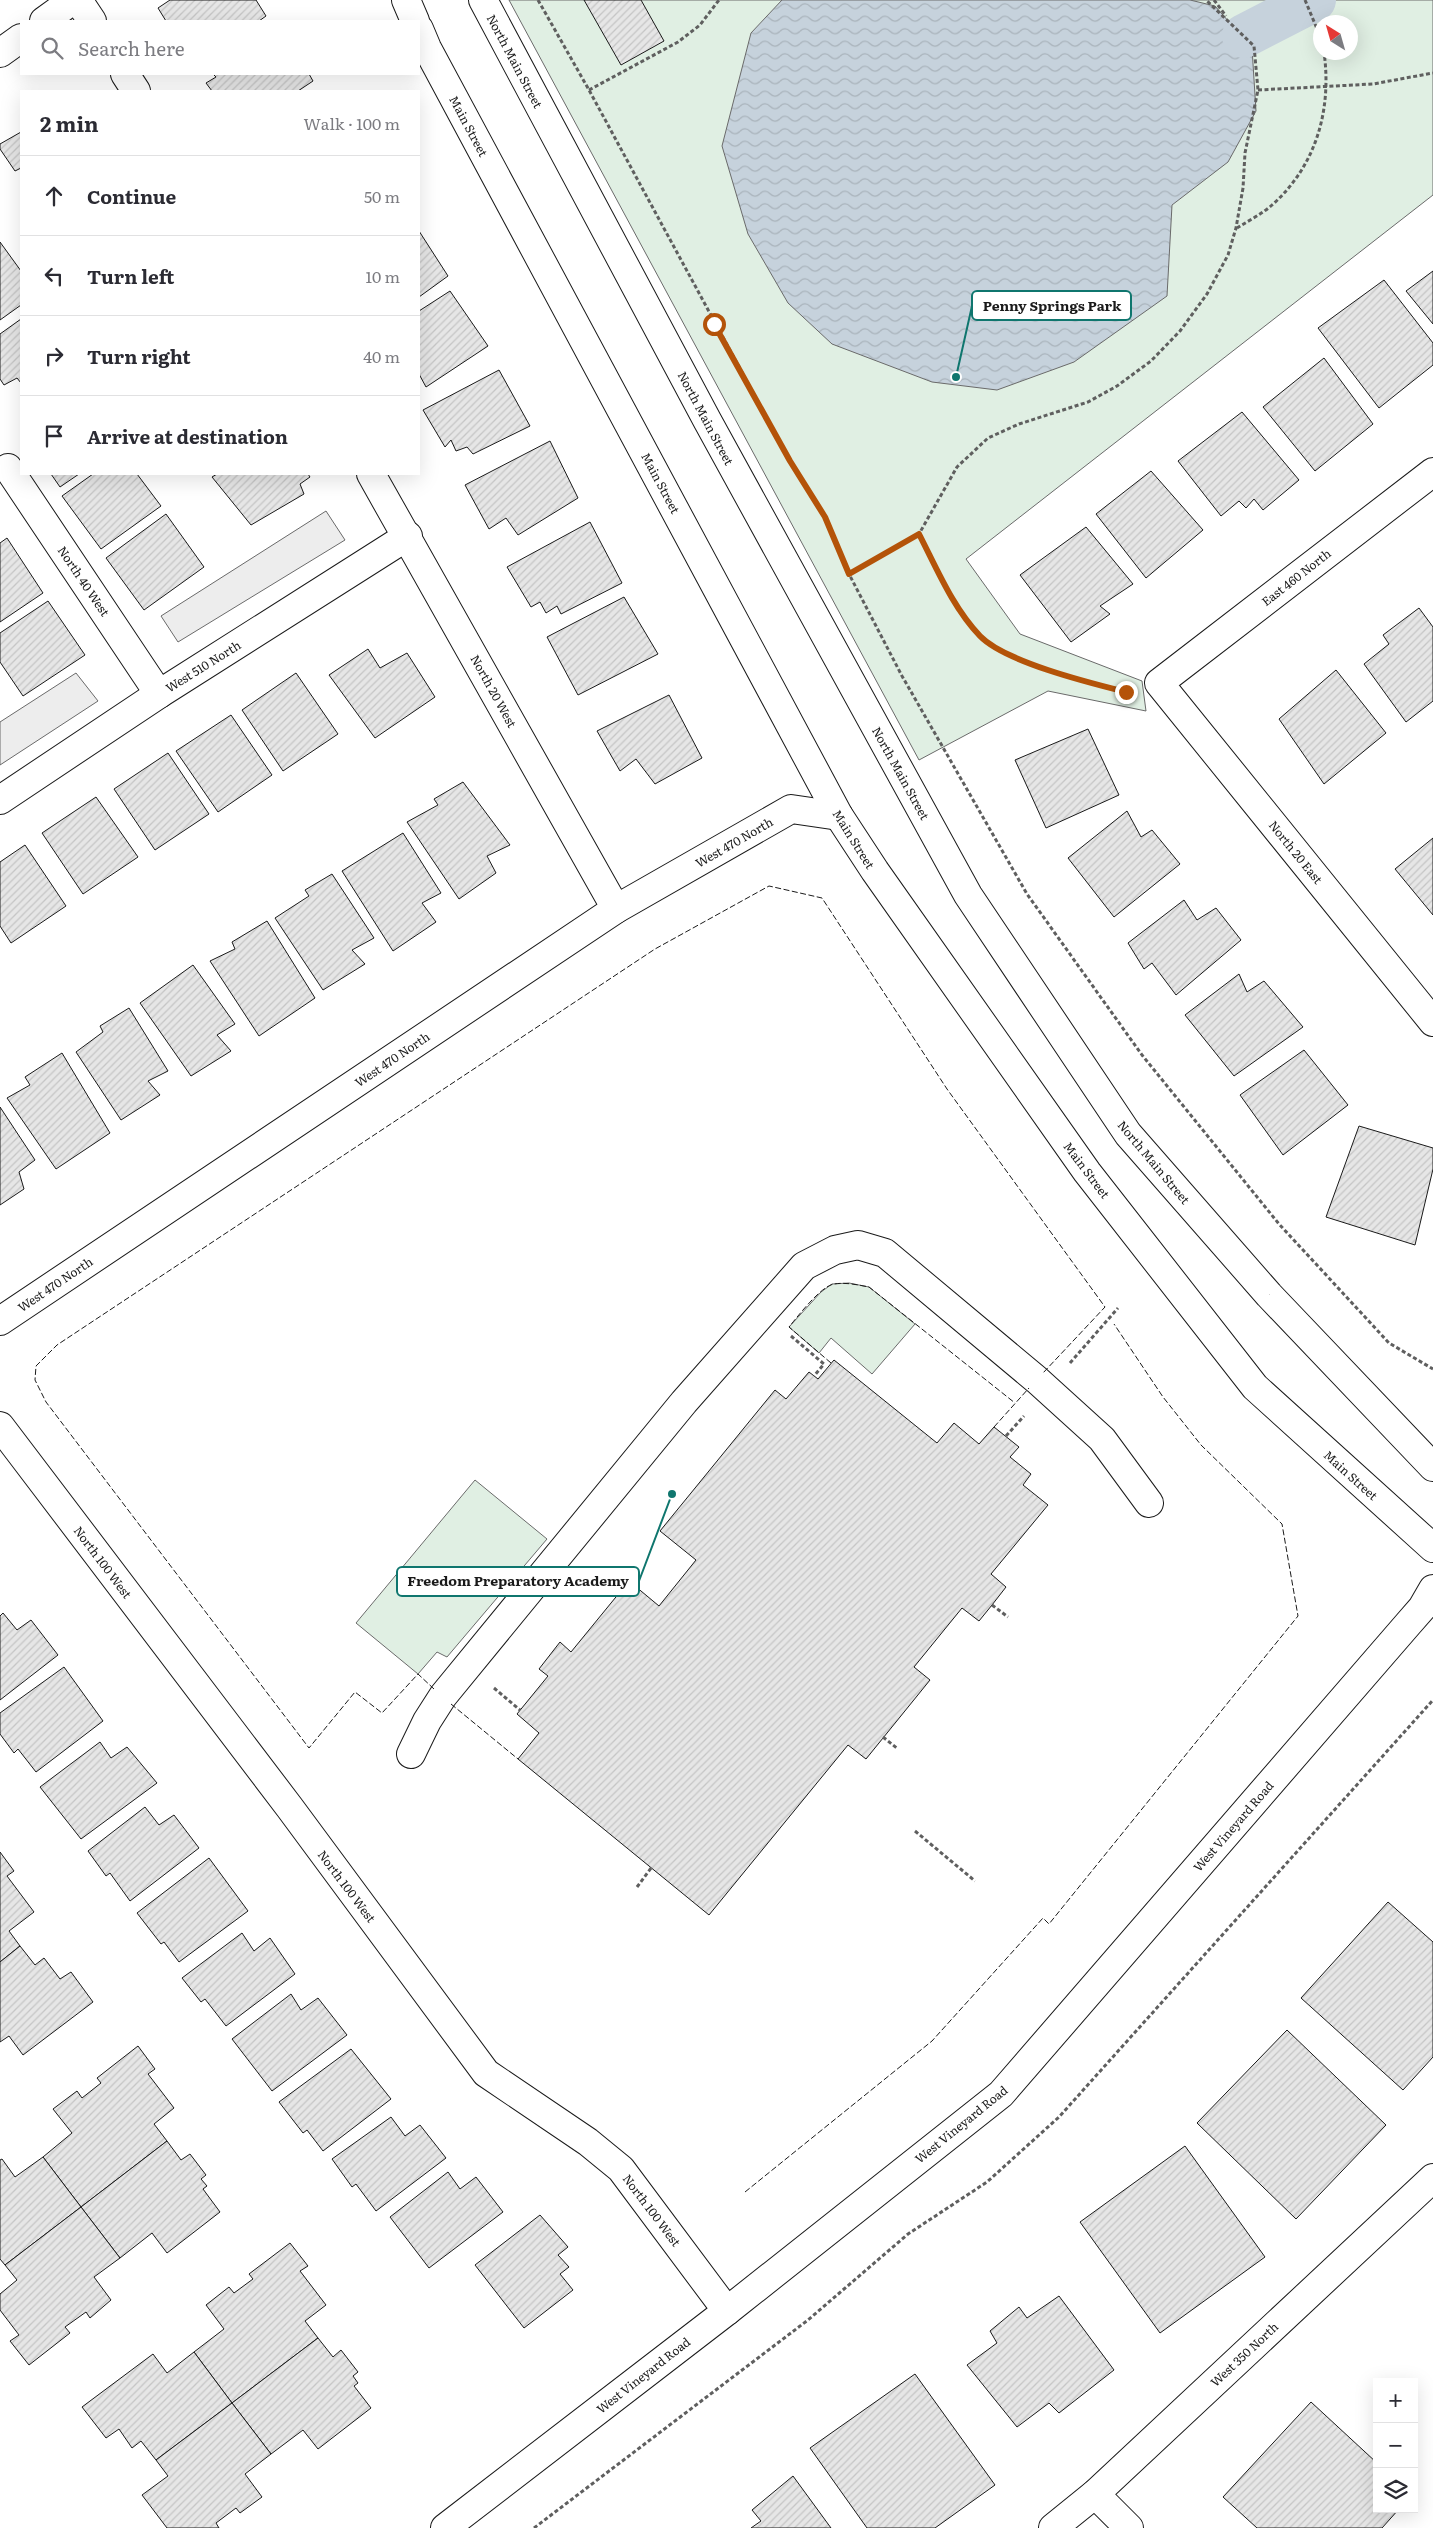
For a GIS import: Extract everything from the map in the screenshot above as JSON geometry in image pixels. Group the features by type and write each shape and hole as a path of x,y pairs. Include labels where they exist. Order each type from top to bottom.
{"street":[{"path":"45,20 73,0"},
{"path":"78,0 91,20"},
{"path":"406,0 416,20"},
{"name":"North Main Street","path":"483,0 706,420 968,895 1128,1134 1269,1295 1424,1460 1433,1467"},
{"name":"Main Street","path":"420,32 426,48 839,816 875,872 1087,1172 1255,1387 1433,1548"},
{"path":"0,53 20,39"},
{"path":"126,75 135,90"},
{"name":"North 40 West","path":"8,468 159,694"},
{"name":"East 460 North","path":"1159,683 1433,472"},
{"name":"North 20 West","path":"372,475 408,536 616,909"},
{"name":"West 510 North","path":"0,800 159,694 408,536"},
{"name":"North 20 East","path":"1159,683 1433,1022"},
{"name":"West 470 North","path":"0,1321 616,909 791,809 839,816"},
{"path":"411,1754 443,1696 684,1402 804,1266 835,1250 858,1245 885,1253 1037,1380 1102,1439 1148,1502"},
{"name":"North 100 West","path":"0,1426 290,1808 486,2073 588,2142 621,2168 727,2311"},
{"name":"West Vineyard Road","path":"445,2528 727,2311 1001,2094 1422,1608 1433,1589"},
{"name":"West 350 North","path":"1054,2528 1095,2494 1433,2178"},
{"path":"1095,2494 1129,2528"}],"path":[{"path":"538,0 590,90 790,461 825,517 849,574 902,676 1027,894 1142,1055 1279,1224 1389,1342 1433,1369"},
{"path":"590,90 678,42 700,25 719,0"},
{"path":"849,574 919,534 957,467 988,438 1019,424 1088,402 1118,386 1151,361 1180,331 1207,294 1228,255 1236,228 1243,188 1245,153 1258,90 1254,46 1206,0"},
{"path":"1214,0 1230,22"},
{"path":"1305,0 1313,19"},
{"path":"1236,228 1271,207 1289,188 1306,164 1324,113 1327,88 1325,60"},
{"path":"1258,90 1327,88 1373,84 1433,73"},
{"path":"919,534 943,581 981,637 1006,652 1052,672 1126,692"},
{"path":"1068,1366 1118,1308"},
{"path":"788,1334 824,1364 814,1376"},
{"path":"1006,1436 1024,1415"},
{"path":"992,1605 1008,1617"},
{"path":"488,1683 520,1710"},
{"path":"884,1737 898,1749"},
{"path":"915,1831 975,1881"},
{"path":"637,1887 651,1868"}],"green space":[{"path":"509,0 1433,0 1433,195 966,559 1020,634 1142,681 1146,711 1048,691 919,760"},
{"path":"849,1283 869,1287 915,1324 872,1374 831,1338 819,1353 789,1327 821,1292 832,1284"},
{"path":"475,1480 547,1539 447,1657 437,1652 418,1674 356,1623"}],"shaded area":[{"path":"326,511 345,540 178,642 161,616"},
{"path":"76,673 98,701 0,765 0,722"}],"water":[{"path":"782,0 1190,0 1215,6 1252,48 1256,111 1228,162 1172,205 1167,296 1074,362 997,390 932,382 832,344 788,303 748,234 722,146 751,33"}],"building":[{"path":"170,0 256,0 266,16 260,20 165,20 158,8"},
{"path":"584,0 641,0 664,41 621,65"},
{"path":"214,75 310,75 313,81 300,90 211,90 206,83 216,77"},
{"path":"20,133 20,168 15,171 0,149 0,144"},
{"path":"420,233 448,276 420,296"},
{"path":"0,242 20,270 20,306 0,320"},
{"path":"1433,271 1433,324 1406,291"},
{"path":"1384,280 1433,343 1433,365 1379,408 1318,328"},
{"path":"450,291 488,346 426,387 420,376 420,310"},
{"path":"20,320 20,382 17,378 4,385 0,379 0,334"},
{"path":"1324,358 1373,424 1315,471 1263,407"},
{"path":"499,370 530,426 473,454 467,447 456,451 451,440 445,447 423,410"},
{"path":"1242,412 1299,480 1263,510 1254,499 1246,508 1239,501 1221,516 1178,461"},
{"path":"550,441 578,498 518,535 506,518 489,529 465,485"},
{"path":"1151,471 1203,530 1146,578 1096,514"},
{"path":"52,475 78,475 60,487"},
{"path":"92,475 138,475 161,506 101,549 62,496"},
{"path":"215,475 309,475 310,477 300,484 304,494 251,525 212,477"},
{"path":"166,514 204,567 144,610 106,558"},
{"path":"590,522 622,583 561,614 557,606 546,613 540,602 531,607 507,567"},
{"path":"1086,527 1133,584 1100,606 1110,614 1071,642 1020,575"},
{"path":"7,538 43,593 0,622 0,543"},
{"path":"624,597 658,654 578,695 547,637"},
{"path":"48,601 85,655 23,696 0,662 0,633"},
{"path":"1419,608 1433,627 1433,701 1406,722 1364,664 1389,644 1383,635"},
{"path":"368,649 380,668 407,653 435,697 375,738 329,675"},
{"path":"1336,670 1386,733 1324,784 1279,719"},
{"path":"296,673 338,734 283,771 242,710"},
{"path":"669,695 702,758 655,784 636,759 620,771 597,731"},
{"path":"231,715 272,775 218,812 176,751"},
{"path":"1088,729 1119,795 1046,828 1015,760"},
{"path":"168,753 209,814 155,850 114,789"},
{"path":"463,782 510,845 487,856 496,873 459,899 407,822 438,805 434,799"},
{"path":"96,797 138,857 83,894 42,833"},
{"path":"1127,811 1141,837 1152,830 1180,864 1114,917 1068,858"},
{"path":"403,833 441,893 422,903 436,922 393,951 342,871"},
{"path":"1433,838 1433,915 1395,869"},
{"path":"25,845 66,906 11,943 0,926 0,862"},
{"path":"332,874 374,938 352,950 365,964 323,990 275,918 309,896 305,890"},
{"path":"1184,900 1197,920 1216,908 1241,940 1176,995 1152,963 1144,969 1128,943"},
{"path":"267,921 315,998 259,1036 210,961 235,949 232,942"},
{"path":"193,965 235,1024 217,1035 231,1051 191,1076 140,1003"},
{"path":"1239,974 1247,992 1264,981 1303,1027 1234,1076 1185,1015"},
{"path":"129,1008 168,1071 148,1081 160,1095 121,1120 76,1052 103,1032 100,1026"},
{"path":"1304,1050 1348,1105 1283,1155 1240,1095"},
{"path":"62,1053 110,1133 56,1169 7,1098 30,1085 25,1077"},
{"path":"0,1107 35,1160 19,1172 24,1189 0,1205"},
{"path":"1359,1126 1433,1148 1433,1169 1415,1245 1326,1217"},
{"path":"834,1360 937,1443 954,1423 979,1444 994,1427 1019,1447 1010,1457 1031,1474 1023,1485 1048,1505 991,1574 1006,1587 979,1621 962,1608 914,1667 930,1680 866,1759 848,1745 709,1915 518,1759 539,1733 517,1714 548,1676 539,1669 560,1642 571,1652 629,1581 659,1606 696,1560 660,1531 775,1390 786,1399 809,1372 818,1379"},
{"path":"3,1613 17,1630 31,1620 58,1655 0,1700 0,1616"},
{"path":"64,1667 103,1721 36,1772 18,1749 14,1753 0,1734 0,1713"},
{"path":"100,1742 111,1758 127,1747 157,1783 81,1839 40,1787"},
{"path":"145,1807 159,1825 174,1815 199,1848 130,1901 110,1873 106,1876 88,1851"},
{"path":"0,1852 14,1871 7,1876 34,1912 9,1931 20,1946 0,1962"},
{"path":"209,1858 248,1911 179,1962 164,1942 161,1944 137,1913"},
{"path":"1388,1902 1433,1942 1433,2057 1403,2090 1301,1998"},
{"path":"242,1933 254,1951 270,1938 295,1974 226,2026 205,1999 201,2002 182,1978"},
{"path":"20,1946 35,1965 44,1958 60,1979 71,1972 93,2002 23,2055 9,2036 0,2042 0,1962"},
{"path":"291,1994 301,2010 318,1998 347,2035 272,2091 232,2039"},
{"path":"1287,2030 1386,2125 1296,2219 1197,2123"},
{"path":"138,2046 155,2069 148,2074 174,2108 154,2124 167,2141 81,2207 43,2157 72,2133 53,2109 77,2091 82,2098 101,2083 97,2078"},
{"path":"351,2049 391,2099 323,2151 307,2130 303,2133 279,2102"},
{"path":"391,2117 405,2136 420,2125 446,2158 376,2211 356,2184 352,2187 332,2159"},
{"path":"167,2141 181,2160 190,2154 206,2175 201,2179 207,2186 203,2189 220,2212 167,2253 152,2233 120,2258 81,2207"},
{"path":"1185,2146 1265,2257 1160,2333 1080,2222"},
{"path":"43,2157 81,2207 5,2265 0,2259 0,2160 2,2159 15,2177"},
{"path":"448,2172 460,2189 476,2177 503,2212 429,2268 390,2217"},
{"path":"81,2207 120,2258 94,2277 111,2300 90,2318 86,2312 65,2327 70,2333 29,2365 10,2341 19,2335 0,2310 0,2294 17,2280 5,2265"},
{"path":"540,2215 568,2247 558,2255 569,2267 560,2274 573,2290 524,2328 475,2265"},
{"path":"290,2243 308,2266 300,2271 326,2305 305,2321 318,2338 232,2403 194,2352 224,2329 206,2305 229,2287 234,2293 253,2279 249,2274"},
{"path":"1059,2296 1114,2370 1059,2413 1049,2403 1017,2427 967,2365 997,2343 990,2331 1019,2307 1027,2318"},
{"path":"318,2338 333,2357 341,2350 358,2372 353,2376 358,2383 354,2386 371,2408 318,2449 303,2430 271,2454 232,2403"},
{"path":"194,2352 232,2403 156,2460 141,2441 132,2448 119,2429 106,2438 82,2407 153,2354 167,2373"},
{"path":"915,2374 995,2485 935,2528 867,2528 810,2448"},
{"path":"1311,2402 1373,2459 1373,2513 1395,2513 1382,2528 1257,2528 1223,2497"},
{"path":"232,2403 271,2454 245,2474 262,2497 240,2513 236,2508 216,2523 219,2528 167,2528 142,2495 168,2476 156,2460"},
{"path":"793,2476 831,2528 751,2528 761,2521 752,2510"}],"waterway":[{"path":"1244,36 1314,0"}],"fence":[{"path":"434,1689 418,1674 382,1713 355,1692 309,1748 46,1402 35,1380 36,1366 57,1345 655,949 769,886 822,898 947,1089 1105,1307 1043,1373"},
{"path":"831,1363 789,1327 810,1302 829,1286 843,1283 869,1287 1015,1403"},
{"path":"745,2192 932,2041 1043,1918 1049,1924 1298,1616 1282,1524 1201,1445 1163,1397 1114,1324"},
{"path":"994,1427 1029,1388"},
{"path":"451,1704 518,1759"}],"place":[{"name":"Penny Springs Park","path":"956,377"},
{"name":"Freedom Preparatory Academy","path":"672,1494"}],"route":[{"path":"714,324 790,461 825,517 849,574 919,534 959,608 981,637 1006,652 1052,672 1126,692"}]}
